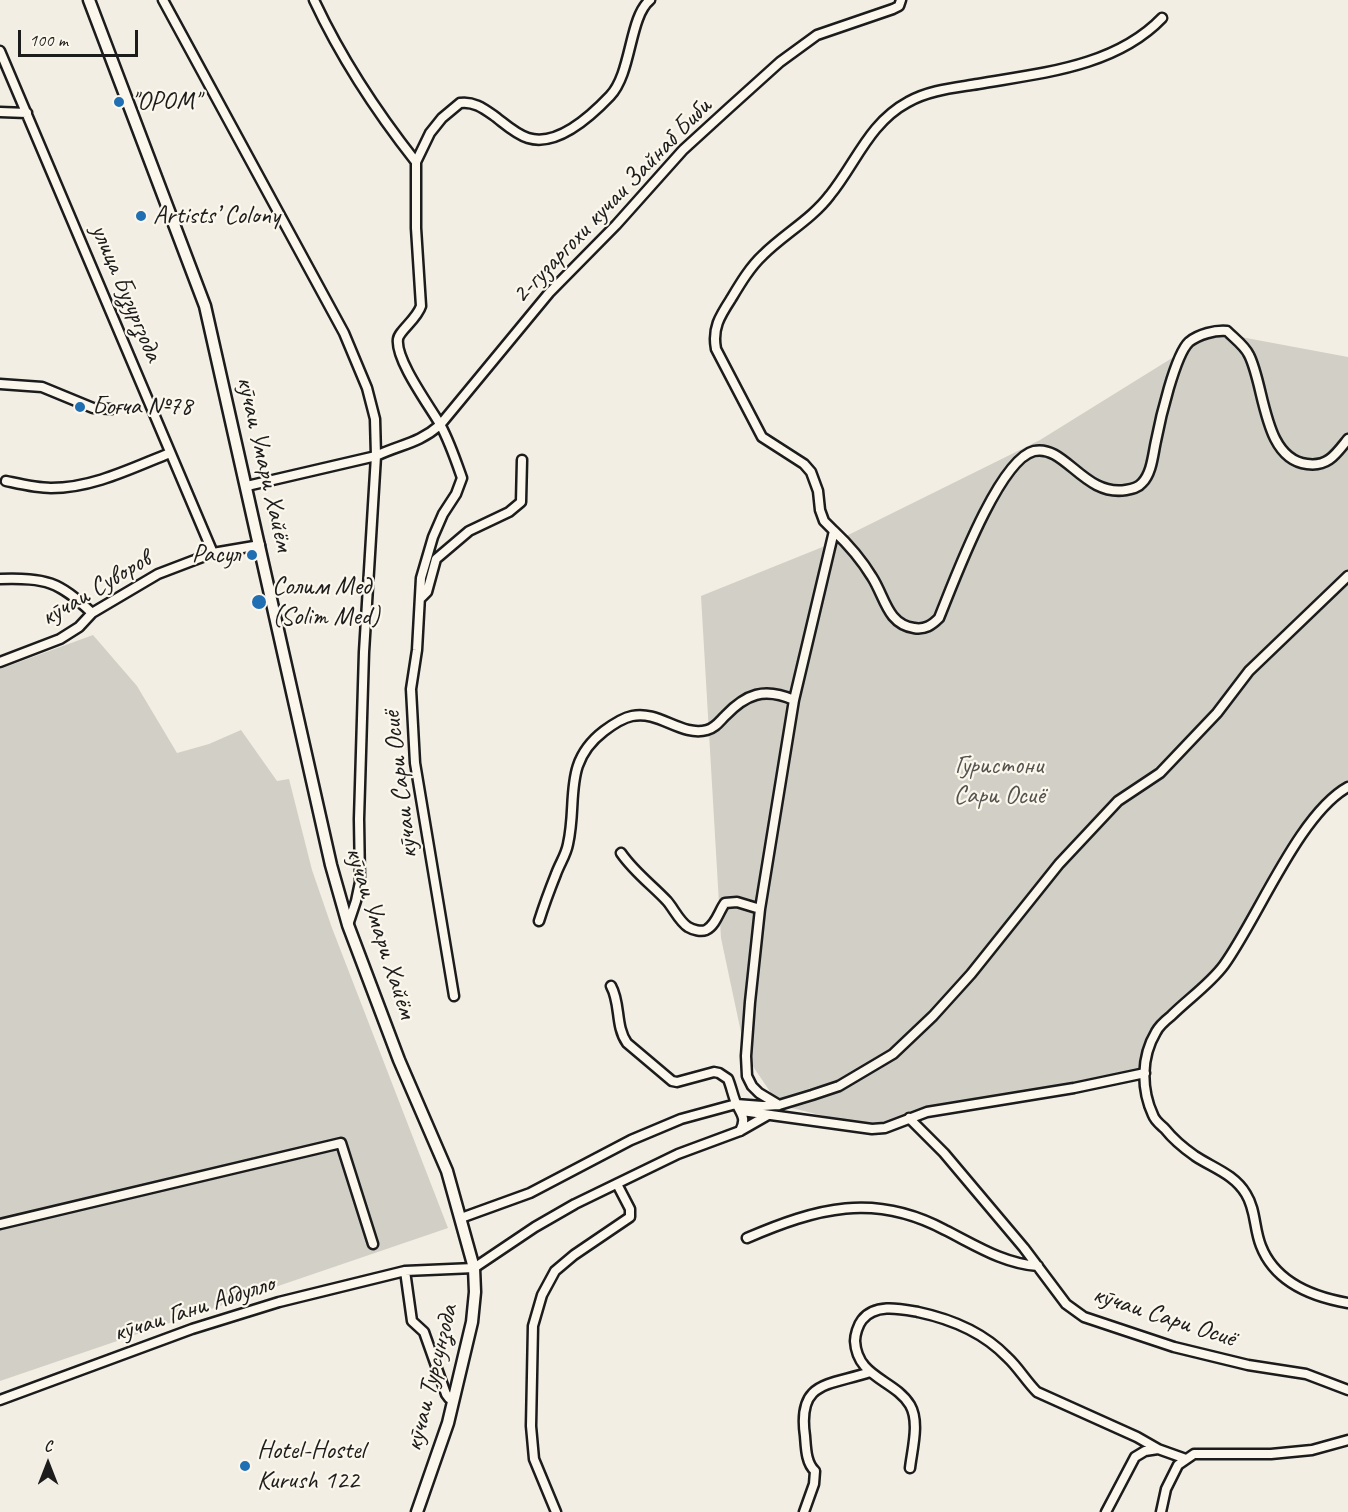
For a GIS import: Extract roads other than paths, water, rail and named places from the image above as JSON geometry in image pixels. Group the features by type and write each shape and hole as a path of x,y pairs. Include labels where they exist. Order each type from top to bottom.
{"main road":[{"name":"кӯчаи Умари Хайём","path":"88,0 205,306 311,779 348,925 399,1060 444,1162 461,1218"},
{"name":"кӯчаи Турсунзода","path":"417,1512 448,1423 472,1322 475,1292 474,1268 461,1218"}],"street":[{"path":"163,0 344,333 368,388 375,419 376,456 364,652 359,819 360,882 348,925"},
{"path":"314,0 331,37 360,87 416,162 430,133 452,108 460,103 475,104 528,138 552,139 566,133 612,94 623,75 640,14 650,0"},
{"name":"2-гузаргохи кучаи Зайнаб Биби","path":"247,486 376,456 391,448 416,442 440,425 549,293 616,225 683,150 780,63 817,35 893,9 901,2"},
{"path":"1162,18 1151,30 1098,59 1045,73 925,94 906,103 887,117 868,137 839,183 816,211 760,257 742,280 715,327 716,349 762,437 804,464 811,472 815,480 824,521 859,557 895,621 918,629 931,626 939,618 982,516 1018,460 1027,454 1042,451 1053,455 1092,484 1110,491 1138,487 1144,482 1149,473 1160,420 1178,361 1189,342 1215,330 1227,331 1249,354 1270,430 1288,456 1302,464 1317,465 1332,459 1348,439"},
{"name":"улица Бузургзода","path":"0,51 213,553"},
{"path":"0,112 27,113"},
{"name":"кӯчаи Сари Осиё","path":"416,162 416,228 421,306 418,314 400,333 398,345 416,388 446,436 462,478 456,494 442,514 422,578 417,650 411,689 415,764 454,996"},
{"path":"0,384 26,384 42,387 93,408 112,409"},
{"path":"6,481 50,488 79,486 102,480 170,453"},
{"path":"420,599 427,592 436,559 469,531 509,512 521,502 522,460"},
{"path":"779,1105 759,1093 747,1076 746,1056 760,909 794,700 834,531"},
{"name":"кӯчаи Суворов","path":"0,662 60,639 79,627 92,613 158,574 213,553 260,545"},
{"path":"461,1218 530,1193 631,1140 681,1119 739,1108 779,1105 839,1086 893,1054 933,1016 971,974 1059,864 1118,801 1160,773 1217,713 1249,671 1348,576"},
{"path":"0,579 39,580 59,586 71,593 92,613"},
{"path":"539,921 569,843 576,769 583,752 592,740 630,716 654,717 687,730 706,731 713,728 746,698 769,693 781,694 794,700"},
{"path":"1348,787 1338,793 1302,835 1235,950 1218,973 1156,1031 1144,1062 1145,1089 1154,1117 1170,1135 1195,1156 1234,1178 1252,1208 1261,1245 1271,1266 1287,1280 1311,1294 1348,1303"},
{"path":"621,853 632,869 664,898 688,927 698,931 706,930 713,924 725,903 731,901 760,909"},
{"path":"611,986 617,997 621,1030 627,1043 672,1081 677,1082 714,1072 729,1079 743,1120 740,1131"},
{"path":"739,1108 768,1115 872,1129 885,1128 927,1112 1074,1088 1145,1073"},
{"path":"474,1268 535,1227 575,1204 678,1154 740,1131 768,1115"},
{"name":"кӯчаи Сари Осиё","path":"909,1118 944,1153 1038,1266 1066,1304 1084,1317 1174,1347 1248,1365 1306,1374 1348,1390"},
{"path":"0,1224 341,1143 373,1244"},
{"path":"556,1512 534,1459 531,1426 533,1326 542,1295 555,1271 574,1255 630,1217 630,1209 617,1184"},
{"path":"747,1238 788,1220 827,1210 856,1207 902,1212 933,1224 1000,1258 1022,1265 1038,1266"},
{"name":"кӯчаи Гани Абдулло","path":"0,1400 192,1329 289,1299 405,1271 474,1268"},
{"path":"405,1271 412,1321 424,1332 446,1394 453,1401"},
{"path":"910,1468 914,1426 911,1406 898,1392 870,1372 856,1350 855,1335 862,1320 874,1311 883,1309 920,1313 964,1326 993,1344 1009,1358 1037,1392 1137,1437 1158,1449 1186,1459"},
{"path":"804,1512 814,1484 815,1471 807,1455 802,1418 804,1405 822,1385 870,1372"},
{"path":"1161,1512 1166,1489 1178,1465 1194,1454 1271,1454 1302,1451 1348,1440"},
{"path":"1106,1512 1135,1457 1145,1451 1158,1449"}],"place":[{"name":"\"OPOM\"","path":"119,102"},
{"name":"Artists’ Colony","path":"141,216"},
{"name":"Боғча №78","path":"80,407"},
{"name":"Расул","path":"252,555"},
{"name":"Солим Мед (Solim Med)","path":"259,602"},
{"name":"Hotel-Hostel Kurush 122","path":"245,1466"}],"park label":[{"name":"Гуристони Сари Осиё","path":"999,781"}]}
